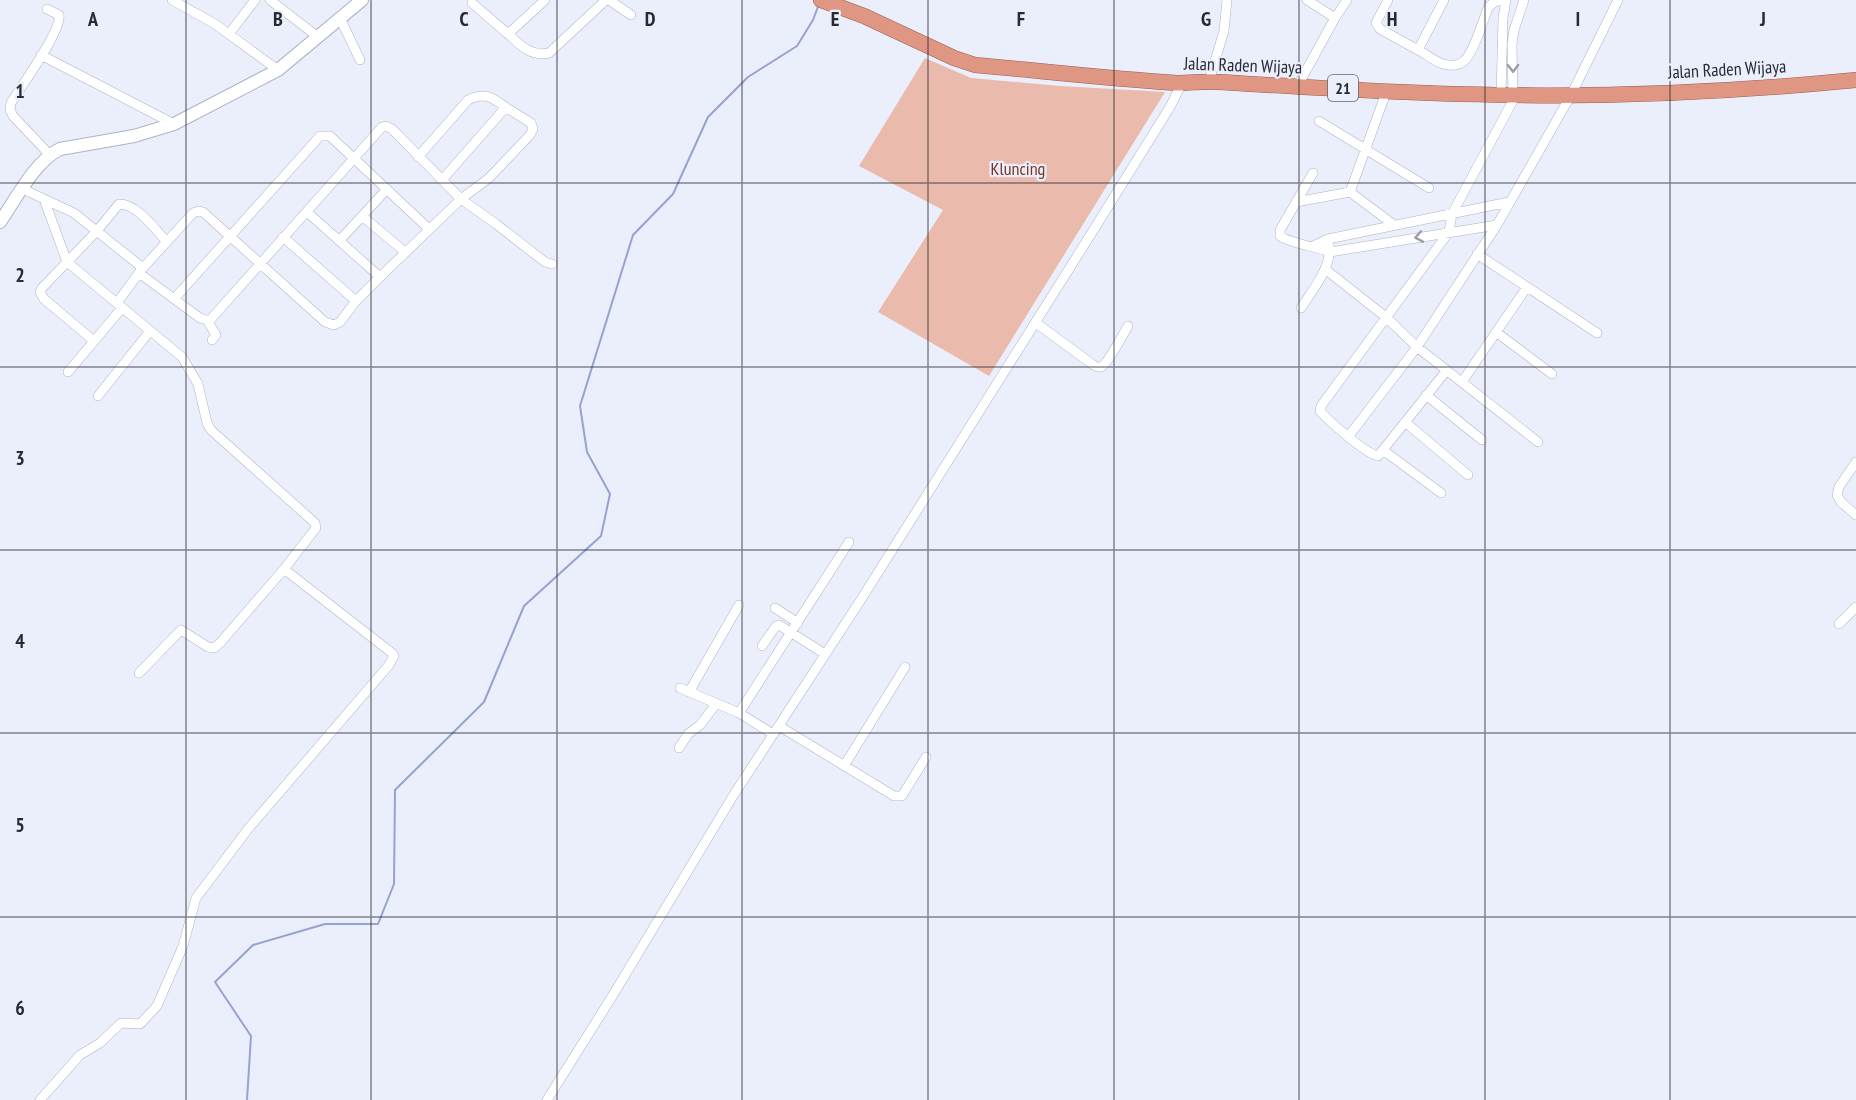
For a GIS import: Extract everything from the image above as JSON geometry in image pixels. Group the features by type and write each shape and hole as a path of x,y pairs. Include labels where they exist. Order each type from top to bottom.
{"highway":[{"name":"Jalan Raden Wijaya","path":"821,0 975,65 1124,79 1510,95 1758,89 1856,80"}],"street":[{"path":"172,0 215,24 278,70"},
{"path":"229,34 255,0"},
{"path":"270,0 318,37"},
{"path":"0,222 40,163 49,154 60,149 134,136 174,124 278,70 362,0"},
{"path":"508,34 545,0"},
{"path":"471,1 528,51 543,55 549,53 607,0 631,15"},
{"path":"1209,81 1224,31 1227,0"},
{"path":"1307,0 1335,18"},
{"path":"1297,87 1347,0"},
{"path":"1388,0 1376,23 1380,28 1443,64 1453,66 1465,60 1470,52 1492,3 1498,0 1506,1 1503,18 1508,44 1510,95 1452,214 1449,232 1320,407 1321,413 1376,456 1380,454 1447,370"},
{"path":"1418,50 1444,0"},
{"path":"1508,44 1524,0"},
{"path":"1348,436 1417,347 1497,225 1572,95 1618,0"},
{"path":"47,9 58,15 60,20 41,56 9,107 13,116 49,154"},
{"path":"340,18 360,60"},
{"path":"41,56 174,124"},
{"path":"547,1100 733,796 1036,323 1170,107 1182,83"},
{"path":"1350,192 1386,90"},
{"path":"68,372 120,306 141,271 193,213 199,211 329,324 336,325 356,301 405,252 461,199 489,178 532,133 531,123 496,99 474,97 468,100 418,157"},
{"path":"442,180 506,107"},
{"path":"1319,121 1429,188"},
{"path":"207,320 211,319 382,127 386,126 392,129 461,199 546,262 552,264"},
{"path":"174,299 320,136 330,136 429,230"},
{"path":"1313,173 1280,230 1280,236 1286,240 1330,252 1497,225"},
{"path":"23,189 74,213 174,299 200,318 207,320 216,335 212,340"},
{"path":"340,240 387,189"},
{"path":"1296,202 1350,192 1394,225"},
{"path":"44,199 67,262 182,357 195,377 207,423 211,430 315,523 316,528 284,569 220,643 214,648 208,647 181,630 140,673"},
{"path":"1313,246 1328,239 1509,202"},
{"path":"94,341 41,295 40,290 96,232 115,207 123,203 138,211 166,241"},
{"path":"307,212 380,277"},
{"path":"362,216 405,252"},
{"path":"283,237 356,301"},
{"path":"1301,308 1325,268 1330,252 1328,239"},
{"path":"1477,254 1597,333"},
{"path":"1325,268 1387,318 1417,347 1538,442"},
{"path":"1462,382 1527,287"},
{"path":"1036,323 1099,368 1107,360 1128,326"},
{"path":"98,396 150,331"},
{"path":"1496,332 1552,374"},
{"path":"1426,395 1482,440"},
{"path":"1405,422 1468,475"},
{"path":"1383,450 1441,493"},
{"path":"1856,462 1839,487 1837,495 1841,502 1856,515"},
{"path":"739,713 849,542"},
{"path":"40,1100 80,1055 100,1043 121,1023 140,1024 157,1006 183,946 196,898 248,829 394,659 392,652 284,569"},
{"path":"740,605 684,690 776,730 844,766 891,795 902,796 926,757"},
{"path":"1839,624 1856,607"},
{"path":"775,608 798,623"},
{"path":"762,646 779,625 825,654"},
{"path":"844,766 905,667"},
{"path":"679,748 688,734 700,725 716,704"}],"green space":[{"name":"Kluncing","path":"925,58 971,78 1165,92 989,376 878,312 943,210 859,166"}],"waterway":[{"path":"247,1100 251,1036 215,982 253,945 325,924 378,924 394,884 395,790 484,702 524,606 601,536 610,494 587,452 580,406 633,235 673,194 708,117 748,77 797,46 813,20 819,4"}]}
